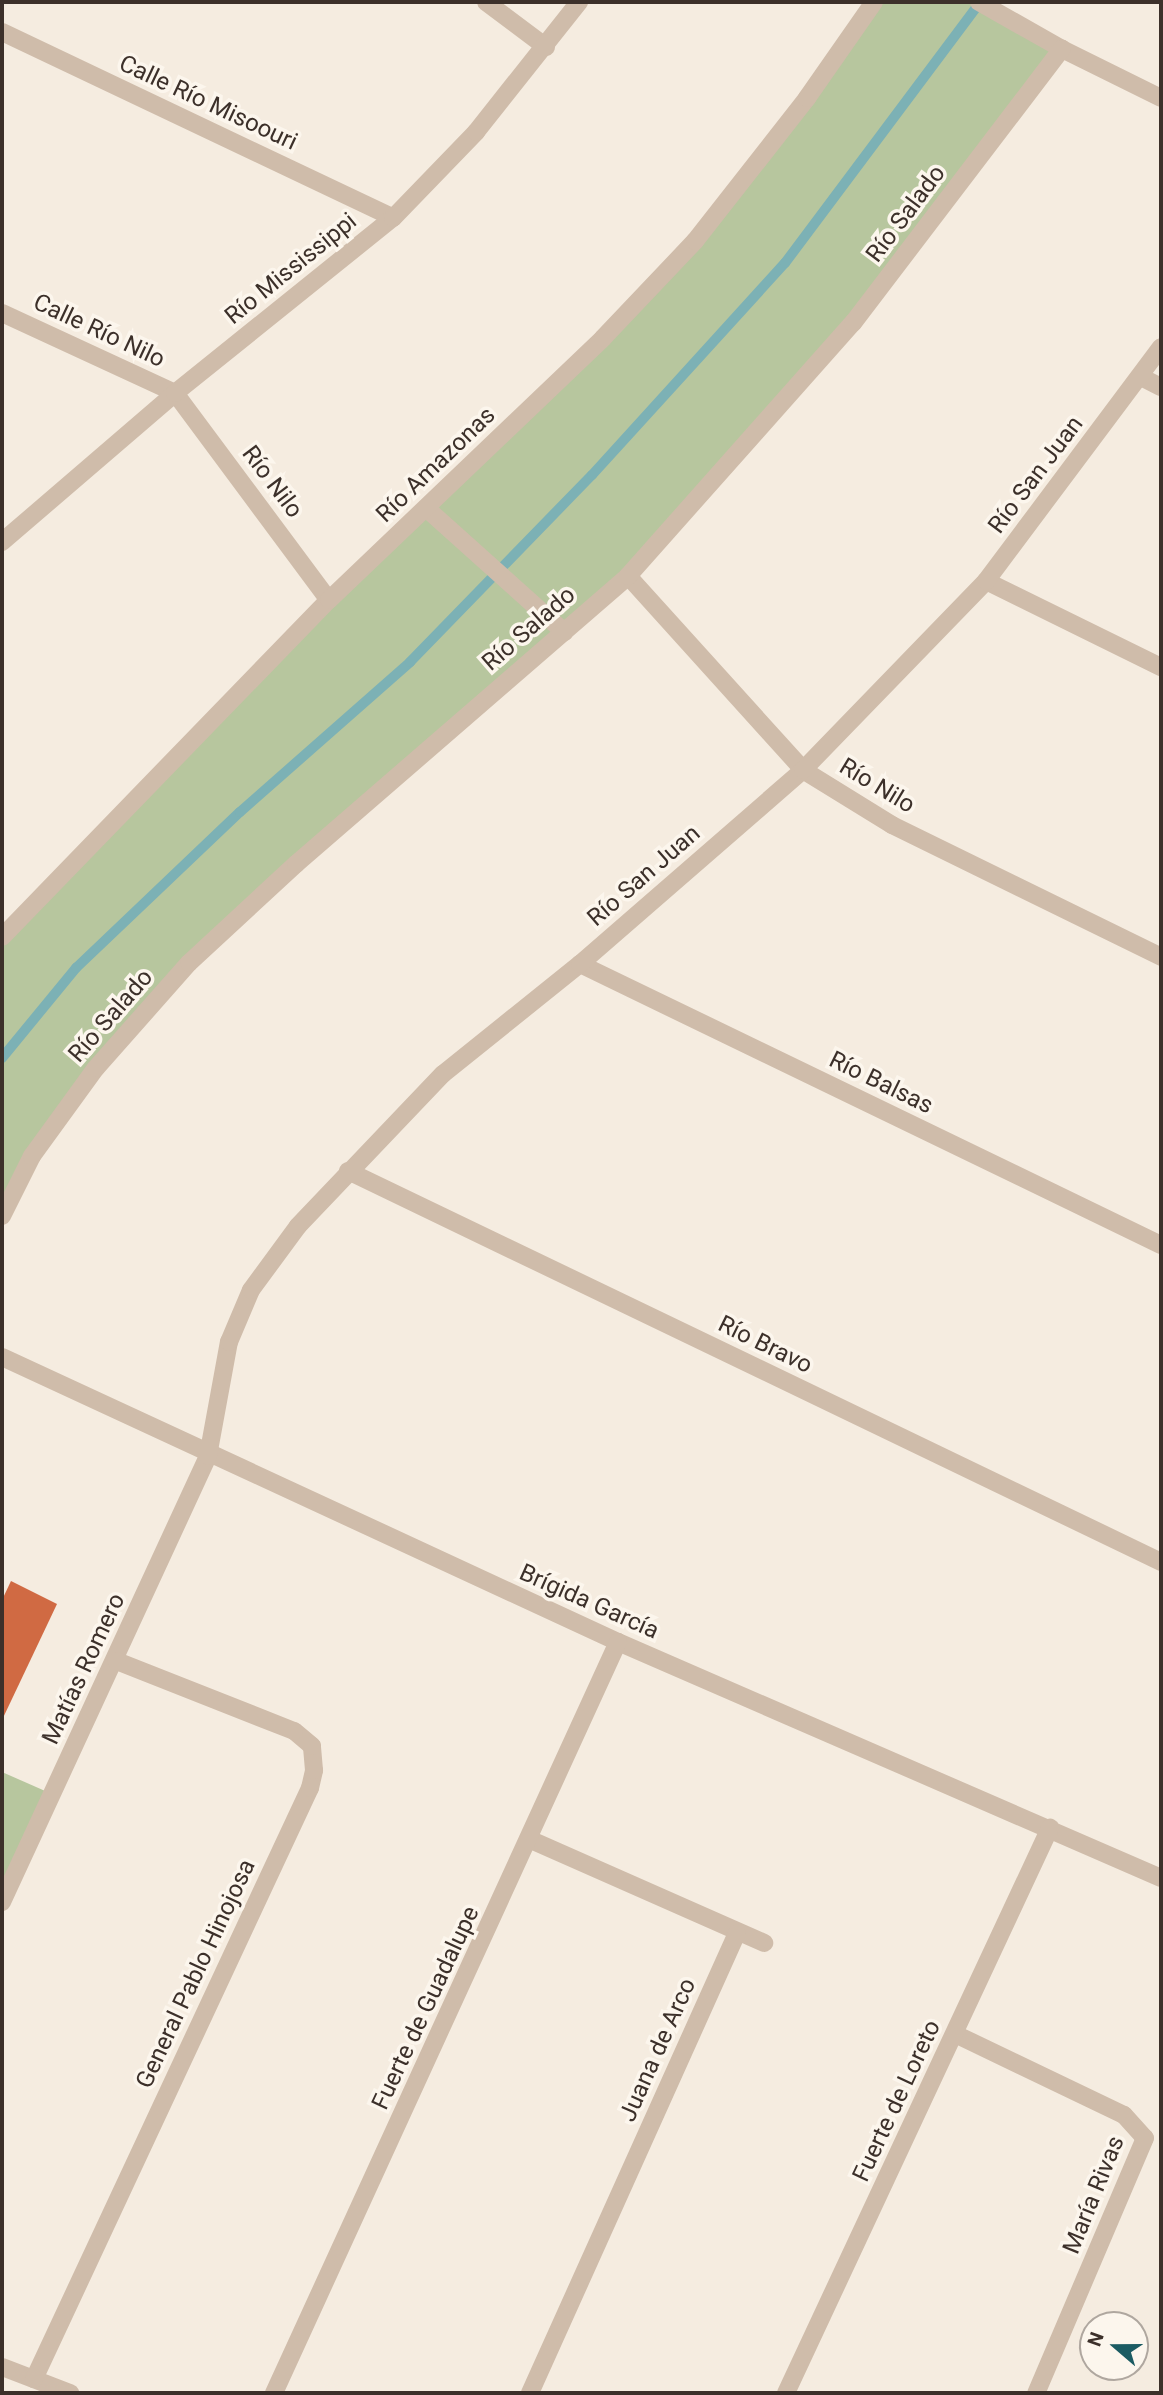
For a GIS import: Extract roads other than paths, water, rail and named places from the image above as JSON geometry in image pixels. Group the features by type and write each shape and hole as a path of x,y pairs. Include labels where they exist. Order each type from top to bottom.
{"street":[{"path":"486,2 545,47"},
{"name":"Río Mississippi","path":"2,542 175,393 393,218 476,132 579,2"},
{"name":"Río Amazonas","path":"2,937 329,600 603,338 695,241 807,98 874,2"},
{"path":"979,2 1062,49 1161,97"},
{"name":"Calle Río Misoouri","path":"2,33 393,218"},
{"name":"Río Salado","path":"2,1216 32,1156 96,1068 189,963 628,576 853,323 1062,49"},
{"name":"Calle Río Nilo","path":"2,313 175,393"},
{"name":"Río San Juan","path":"208,1456 229,1342 251,1290 298,1226 443,1074 580,964 803,770 986,581 1141,377 1161,346"},
{"path":"1141,377 1161,387"},
{"name":"Río Nilo","path":"175,393 329,600"},
{"path":"426,508 564,632"},
{"name":"Río Nilo","path":"628,576 803,770 892,825 1161,957"},
{"path":"986,581 1161,667"},
{"name":"Río Balsas","path":"580,964 1161,1245"},
{"name":"Río Bravo","path":"348,1171 1161,1562"},
{"name":"Brígida García","path":"2,1357 208,1456 618,1642 1161,1878"},
{"name":"Matías Romero","path":"2,1902 116,1661 208,1456"},
{"name":"Fuerte de Guadalupe","path":"274,2393 531,1840 618,1642"},
{"name":"General Pablo Hinojosa","path":"34,2379 310,1788 314,1770 312,1746 294,1731 116,1661"},
{"name":"Fuerte de Loreto","path":"786,2393 1050,1828"},
{"path":"531,1840 764,1943"},
{"name":"Juana de Arco","path":"530,2393 737,1933"},
{"name":"María Rivas","path":"956,2034 1124,2115 1145,2138 1036,2393"},
{"path":"2,2367 70,2393"}],"waterway":[{"path":"2,1058 76,968 240,812 410,662 592,475 785,263 980,2"}]}
